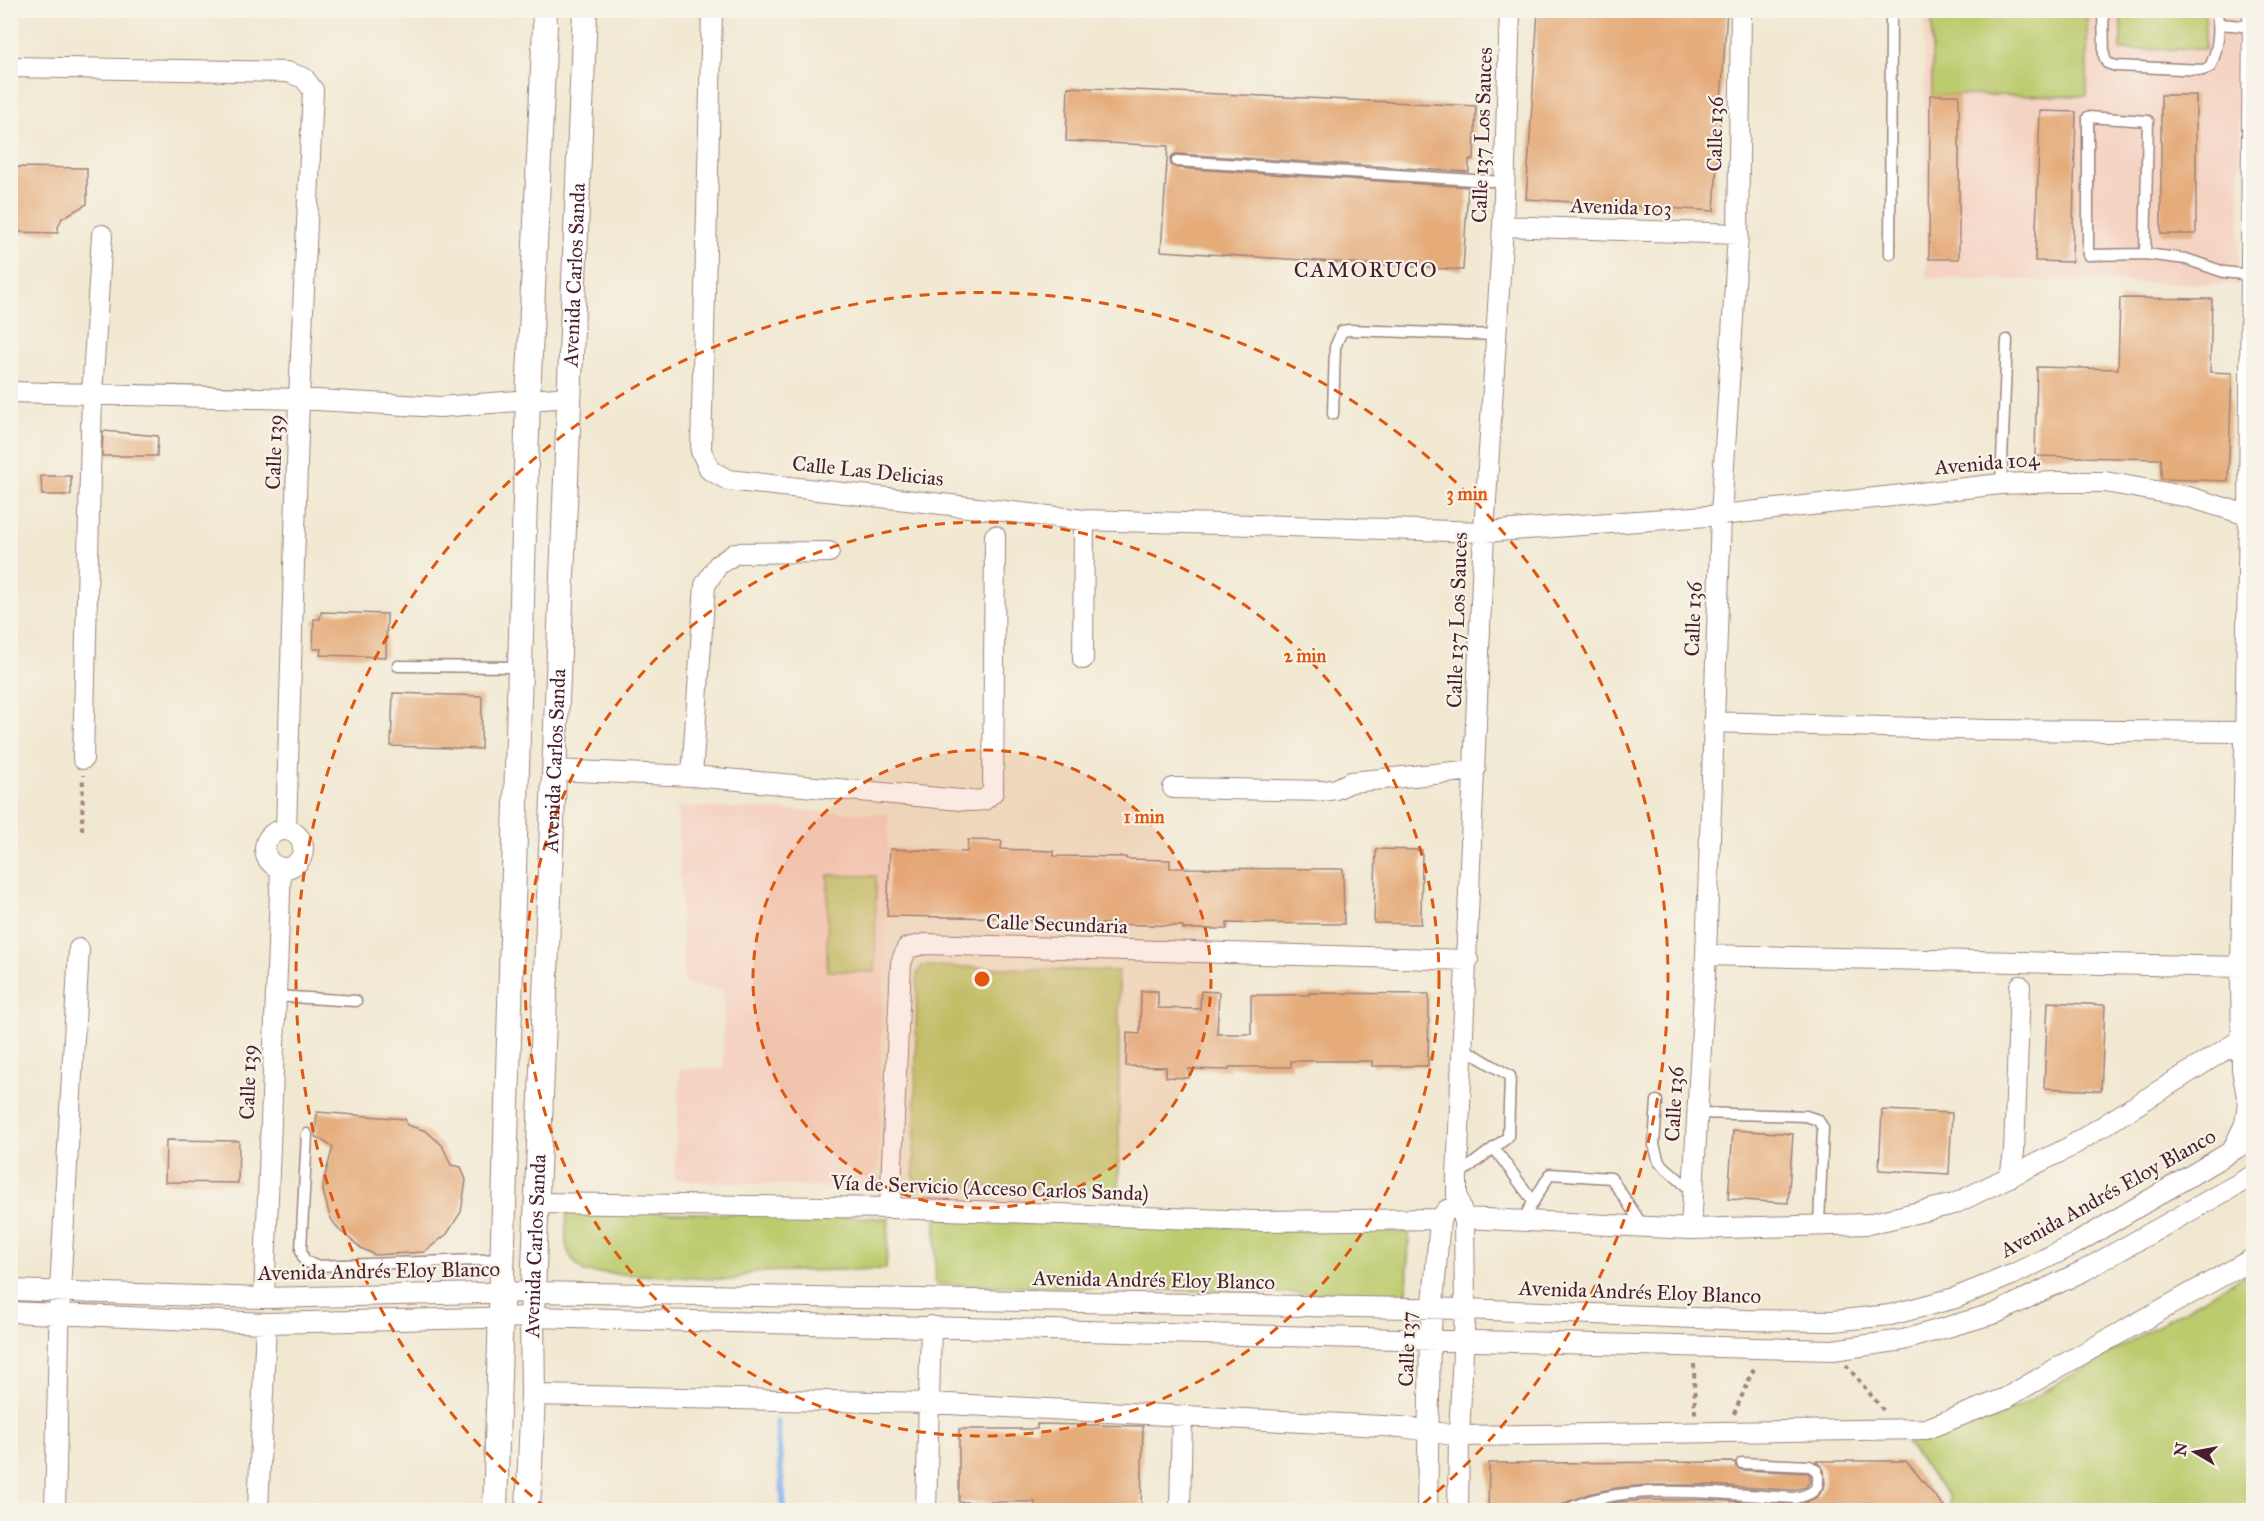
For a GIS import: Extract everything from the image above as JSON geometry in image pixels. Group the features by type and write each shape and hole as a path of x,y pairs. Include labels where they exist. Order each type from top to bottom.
{"street":[{"name":"Avenida Carlos Sanda","path":"495,1510 528,398 544,10"},
{"name":"Avenida Carlos Sanda","path":"528,1510 533,1395 532,1317 585,10"},
{"name":"Calle Las Delicias","path":"712,10 701,451 710,470 729,480 1084,520 1484,532"},
{"name":"Calle 137 Los Sauces","path":"1457,1186 1484,532 1503,226 1510,10"},
{"name":"Calle 136","path":"1691,1229 1706,955 1721,515 1738,234 1741,10"},
{"path":"2232,1151 2251,1106 2242,1069 2247,1036 2241,967 2244,732 2251,516 2253,10"},
{"name":"Calle 139","path":"10,67 287,72 304,78 313,90 299,399 286,830 298,837 303,850 298,862 281,869 264,1298"},
{"name":"Avenida 103","path":"1503,226 1738,234"},
{"path":"83,759 92,394 102,235"},
{"path":"10,392 299,399 440,406 528,398 569,397"},
{"name":"Avenida 104","path":"1484,532 1721,515 2001,484 2105,482 2189,497 2251,516"},
{"path":"1083,659 1084,520"},
{"path":"554,770 692,777 972,801 984,800 993,792 995,536"},
{"path":"692,777 705,585 718,565 736,553 829,552"},
{"path":"1713,722 1988,730 2244,732"},
{"path":"1173,788 1324,791 1336,789 1351,782 1475,770"},
{"name":"Calle Secundaria","path":"890,1208 901,963 907,948 925,944 1468,960"},
{"path":"55,1510 60,1291 79,949"},
{"path":"1706,955 2241,967"},
{"path":"2010,1177 2020,986"},
{"path":"1464,1218 1691,1229 1868,1224 1954,1204 2010,1177 2068,1148 2247,1036"},
{"name":"Avenida Andrés Eloy Blanco","path":"10,1290 264,1298 533,1292 1465,1309 1746,1320 1833,1321 1890,1315 1955,1298 2014,1274 2075,1244 2253,1138"},
{"path":"10,1312 266,1323 532,1317 1833,1350 1903,1340 1996,1312 2083,1271 2253,1175"},
{"path":"1457,1186 1464,1218 1465,1309 1458,1510"},
{"path":"1440,1219 1457,1186"},
{"name":"Vía de Servicio (Acceso Carlos Sanda)","path":"538,1203 890,1208 1254,1221 1440,1219"},
{"name":"Calle 137","path":"1427,1510 1430,1340 1440,1219"},
{"path":"533,1395 929,1403 1402,1427 1459,1436 1926,1429 2006,1398 2253,1258"},
{"path":"258,1510 266,1323"},
{"path":"926,1510 931,1326"},
{"path":"1180,1510 1182,1417"}],"lane":[{"path":"1890,254 1891,10"},
{"path":"2103,10 2104,56 2107,63 2116,66 2203,70 2210,67 2214,57 2220,24 2216,10"},
{"path":"2220,24 2253,27"},
{"path":"2145,254 2148,122 2088,117 2088,255 2145,254 2186,259 2224,272 2251,269"},
{"path":"1177,161 1504,182"},
{"path":"1332,414 1335,347 1342,331 1496,335"},
{"path":"2001,484 2007,340"},
{"path":"398,666 520,667"},
{"path":"275,996 356,1002"},
{"path":"1457,1186 1508,1137 1510,1076 1463,1048"},
{"path":"1657,1101 1654,1144 1659,1162 1693,1192"},
{"path":"1698,1113 1806,1116 1818,1120 1822,1128 1819,1225"},
{"path":"307,1134 301,1250 304,1260 315,1266 503,1259"},
{"path":"1494,1148 1533,1201"},
{"path":"1522,1221 1550,1174 1609,1178 1643,1227"},
{"path":"1567,1510 1619,1493 1673,1492 1794,1498 1808,1496 1816,1490 1819,1480 1817,1471 1810,1466 1742,1463"}],"path":[{"path":"82,830 83,759"},
{"path":"1694,1348 1695,1432"},
{"path":"1727,1432 1763,1349"},
{"path":"1833,1350 1899,1429"}],"shaded area":[{"path":"1924,11 2241,11 2239,285 1926,278"},
{"path":"677,806 889,814 878,1167 861,1189 674,1180 680,1069 723,1068 724,990 684,984"}],"green space":[{"path":"1932,11 2087,11 2087,96 1932,95"},
{"path":"2121,11 2205,11 2205,49 2121,50"},
{"path":"828,875 876,876 875,972 827,971"},
{"path":"922,966 1119,971 1119,1190 918,1185 914,1177 917,973"},
{"path":"567,1210 889,1218 886,1269 753,1272 733,1280 584,1272 571,1257 566,1244"},
{"path":"936,1218 1409,1232 1407,1296 935,1284"},
{"path":"2253,1270 2253,1510 1950,1510 1949,1497 1906,1443 1995,1420"}],"building":[{"path":"1538,10 1727,10 1714,211 1526,199"},
{"path":"1068,87 1476,106 1474,160 1469,160 1469,172 1177,154 1173,155 1170,160 1171,165 1177,168 1468,187 1463,270 1161,251 1168,146 1066,141"},
{"path":"1930,95 1959,95 1959,259 1929,259"},
{"path":"2161,95 2196,95 2196,234 2161,234"},
{"path":"2040,111 2076,112 2072,262 2035,261"},
{"path":"10,167 87,168 87,204 62,218 58,233 10,232"},
{"path":"2120,298 2212,299 2210,372 2232,373 2228,481 2161,479 2161,459 2035,456 2037,367 2118,369"},
{"path":"103,431 158,436 157,456 102,456"},
{"path":"41,476 71,476 71,495 42,495"},
{"path":"321,612 387,614 386,657 320,655 321,649 313,649 314,619 320,619"},
{"path":"393,693 482,696 481,749 391,746"},
{"path":"968,840 1002,841 1001,849 1054,851 1054,856 1170,860 1170,868 1343,869 1344,924 1227,923 1227,929 1183,929 1183,926 1074,923 1014,920 1014,918 887,916 890,849 967,852"},
{"path":"1376,849 1422,850 1421,924 1374,923"},
{"path":"1141,991 1158,991 1158,1008 1200,1009 1201,991 1219,992 1217,1034 1251,1034 1251,995 1429,994 1428,1066 1372,1066 1372,1061 1291,1061 1291,1067 1189,1069 1189,1078 1166,1077 1166,1067 1126,1066 1127,1033 1140,1034"},
{"path":"2048,1002 2105,1005 2101,1091 2044,1088"},
{"path":"1882,1110 1952,1113 1949,1174 1879,1170"},
{"path":"317,1112 405,1119 407,1125 426,1131 442,1145 451,1165 461,1167 466,1180 461,1212 447,1234 424,1252 375,1255 361,1248 338,1229 330,1217 323,1191 333,1147 315,1136"},
{"path":"1733,1130 1793,1134 1788,1203 1728,1199"},
{"path":"166,1140 239,1141 238,1183 165,1182"},
{"path":"1037,1424 1143,1426 1141,1510 1035,1510 1035,1502 959,1502 959,1429 1037,1429"},
{"path":"1816,1461 1906,1461 1947,1510 1586,1510 1618,1502 1647,1500 1802,1504 1818,1497 1825,1485 1824,1470"},
{"path":"1735,1462 1736,1467 1742,1470 1807,1473 1810,1475 1810,1481 1806,1487 1793,1490 1709,1485 1646,1485 1588,1494 1564,1503 1560,1510 1488,1510 1489,1463"}],"waterway":[{"path":"777,1421 784,1510"}],"district":[{"name":"CAMORUCO","path":"1366,269"}]}
